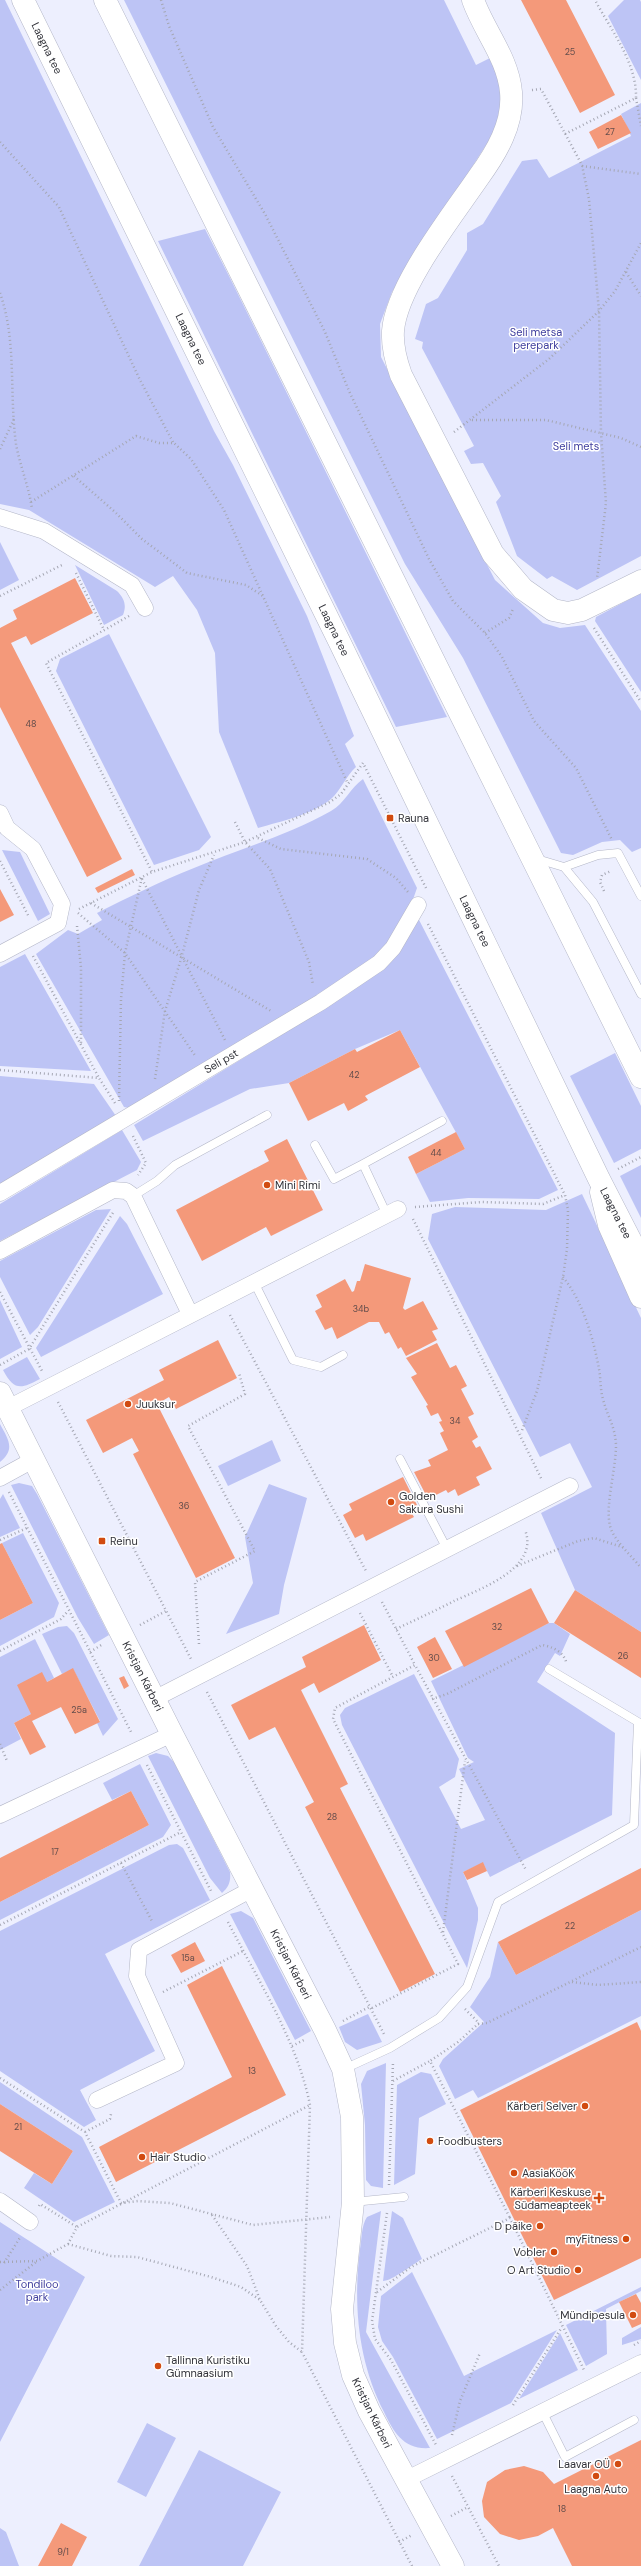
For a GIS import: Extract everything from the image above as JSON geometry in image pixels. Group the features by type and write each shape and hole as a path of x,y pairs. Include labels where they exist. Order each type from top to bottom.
{"main road":[{"name":"Laagna tee","path":"23,0 340,643 608,1174 641,1261"},
{"path":"105,0 641,1077"},
{"path":"473,0 508,75 511,93 510,113 504,134 489,163 413,277 398,304 393,331 394,353 401,375 493,554 508,574 537,601 553,610 568,613 589,607 641,581"},
{"path":"608,1174 609,1225 641,1297"},
{"name":"Kristjan Kärberi","path":"4,1400 154,1699 325,2030 343,2070 352,2118 353,2207 342,2309 345,2343 353,2376 369,2411 453,2566"}],"street":[{"path":"0,517 35,528 60,541 132,585 145,608"},
{"path":"0,814 4,830 32,849 62,904 58,923 0,954"},
{"name":"Seli pst","path":"0,1194 152,1101 316,1005 380,964 393,948 418,905"},
{"path":"0,1251 113,1190 126,1191 133,1196 190,1314"},
{"path":"4,1400 190,1314 398,1210"},
{"path":"1,1477 33,1460"},
{"path":"154,1699 570,1486"},
{"path":"0,1815 33,1798 172,1734"},
{"path":"97,2100 176,2063 137,1976 138,1950 252,1889"},
{"path":"0,2201 30,2222"},
{"path":"407,2479 543,2413 641,2363"}],"lane":[{"path":"564,868 598,855 618,853 625,863 641,896"},
{"path":"531,857 564,868 593,902 641,994"},
{"path":"133,1196 157,1181 175,1165 267,1115"},
{"path":"315,1145 334,1179 442,1121"},
{"path":"363,1164 398,1210"},
{"path":"254,1282 293,1360 321,1366 343,1355"},
{"path":"400,1459 447,1549"},
{"path":"343,2070 390,2048 439,2018 456,2000 467,1987 498,1902 634,1825 638,1722 549,1669"},
{"path":"353,2207 404,2197"},
{"path":"543,2413 565,2457 634,2420"}],"path":[{"path":"161,0 169,26 213,127 265,214 325,332 349,391 429,559 453,601 485,633 502,657 534,721 576,768 618,853"},
{"path":"595,0 631,67 636,86 636,98 641,126"},
{"path":"511,93 541,89 582,166 589,199 599,311 601,433 606,503 589,607 641,702"},
{"path":"565,134 636,98"},
{"path":"0,142 59,207 140,380 174,444 190,459 224,510 349,784"},
{"path":"582,166 641,174"},
{"path":"437,444 471,420 549,359 599,311 615,291 641,243"},
{"path":"625,271 641,296"},
{"path":"0,293 6,310 13,368 16,445 31,502 35,528"},
{"path":"0,449 14,419"},
{"path":"471,420 546,420 621,438 641,447"},
{"path":"31,502 136,436 159,443 174,444"},
{"path":"74,476 115,512 142,539 187,573 246,585 264,597"},
{"path":"60,541 104,630"},
{"path":"0,596 70,561"},
{"path":"145,608 46,663 152,872"},
{"path":"76,911 152,872 214,854 245,842 330,802 349,784 363,763 431,898 418,905"},
{"path":"235,822 245,842 270,869 309,962 316,1005"},
{"path":"257,837 281,849 367,859 396,878 418,905 565,1194 568,1210 567,1249 563,1277 537,1391 521,1433"},
{"path":"152,1101 165,1011 182,959 199,890 214,854"},
{"path":"0,861 32,923 27,940 34,958 99,1078"},
{"path":"606,895 600,882 602,875 625,863"},
{"path":"142,877 182,959 233,1054"},
{"path":"119,1103 121,999 125,953 132,928 142,877"},
{"path":"91,903 182,959 289,1021"},
{"path":"76,911 81,968 81,1045"},
{"path":"76,911 125,953 198,1059"},
{"path":"608,1174 641,1157"},
{"path":"550,1496 521,1433 398,1210 482,1202 543,1204 565,1194"},
{"path":"563,1277 575,1291 586,1322 600,1370 603,1400 613,1421 616,1443 616,1471 610,1491 610,1528 641,1568"},
{"path":"0,1292 29,1349"},
{"path":"221,1298 374,1586 432,1699 532,1882"},
{"path":"199,1644 195,1582 255,1551 188,1426 245,1394 239,1373"},
{"path":"1,1477 181,1832 292,2046 304,2076 310,2105 302,2352"},
{"path":"396,1629 500,1580 516,1566 527,1549 526,1534 518,1513"},
{"path":"0,1540 27,1528"},
{"path":"516,1566 578,1541 594,1538 625,1549"},
{"path":"352,1598 393,1677"},
{"path":"0,1651 61,1619 68,1611"},
{"path":"432,1699 447,1694 542,1645 551,1646 565,1658 571,1682"},
{"path":"372,2008 458,1964 333,1719 335,1708 415,1665"},
{"path":"0,1744 7,1761"},
{"path":"443,1933 465,1760"},
{"path":"0,1925 181,1832"},
{"path":"121,1863 161,1938"},
{"path":"393,2081 430,2061 458,2042 478,2024 487,2023 641,1948"},
{"path":"148,2000 243,1951"},
{"path":"571,1982 598,1985 641,1982"},
{"path":"456,2000 478,2024"},
{"path":"430,2061 510,2218 584,2370"},
{"path":"0,2078 85,2132 121,2203"},
{"path":"0,2290 37,2261 68,2244 77,2227 310,2105"},
{"path":"121,2203 138,2201 170,2203 194,2208 212,2215 253,2225 307,2220 353,2207"},
{"path":"212,2215 246,2266 260,2300 284,2337 302,2352 412,2566"},
{"path":"376,2293 412,2268 510,2218"},
{"path":"68,2244 111,2256 137,2257 211,2277 241,2287 260,2300"},
{"path":"0,2262 37,2261"},
{"path":"514,2405 562,2326"},
{"path":"452,2435 460,2401 480,2354"}],"green space":[{"path":"0,0 5,0 214,431 233,465 307,616 354,736 345,744 356,767 331,799 323,805 296,817 258,828 219,732 215,653 197,610 173,576 155,587 29,510 0,504"},
{"path":"124,0 444,0 476,65 492,57 499,77 502,94 501,110 495,131 392,292 380,324 381,357 495,580 543,623 560,628 585,625 641,711 641,848 632,852 620,840 602,842 573,855 561,853 463,658 405,564"},
{"path":"624,0 640,0 641,2 641,80 608,16"},
{"name":"Seli mets","path":"641,103 641,556 577,590 552,576 547,579 517,556 496,502 501,496 483,463 471,464 464,451 474,446 422,348 423,342 415,339 426,304 438,298 467,250 467,233 483,224 522,161 537,159 549,178 631,136 621,114"},
{"path":"205,229 447,717 396,727 395,725 158,241"},
{"path":"0,542 19,580 0,590"},
{"path":"75,565 117,591 124,602 125,608 123,615 104,625"},
{"path":"641,593 641,692 595,621 596,617"},
{"path":"109,634 211,837 199,850 154,865 56,671 60,659"},
{"path":"363,779 417,888 410,908 378,961 129,1108 124,1107 36,954 68,930 78,934 102,920 97,913 133,895 211,861 315,820 336,808"},
{"path":"2,850 20,852 50,914 38,921"},
{"path":"417,916 558,1190 539,1199 468,1198 430,1202 416,1174 465,1149 400,1030 355,1049 289,1083 250,1089 143,1141 134,1125 348,994 385,962"},
{"path":"25,954 91,1071 0,1066 0,967"},
{"path":"615,1053 641,1106 641,1149 614,1163 570,1076"},
{"path":"0,1076 94,1084 116,1116 0,1185"},
{"path":"122,1130 141,1162 137,1170 0,1241 0,1204"},
{"path":"641,1165 641,1218 620,1176"},
{"path":"582,1194 641,1318 641,1632 575,1590 541,1513 592,1487 570,1443 540,1457 428,1239 432,1214 455,1207 546,1210"},
{"path":"111,1209 38,1327 30,1335 0,1277 0,1261 96,1210"},
{"path":"120,1216 127,1224 163,1294 41,1357 36,1348"},
{"path":"0,1300 22,1347 0,1359"},
{"path":"27,1357 40,1379 28,1385 15,1385 7,1377 3,1370"},
{"path":"0,1424 8,1439 9,1448 8,1453 0,1462"},
{"path":"272,1440 281,1461 228,1486 218,1466"},
{"path":"19,1483 32,1486 37,1494 109,1635 94,1644 78,1618 11,1485"},
{"path":"269,1484 307,1498 284,1585 279,1614 226,1634 253,1583 245,1537"},
{"path":"3,1494 20,1528 0,1537 0,1499"},
{"path":"23,1533 59,1603 54,1617 0,1646 0,1620 33,1603 2,1543"},
{"path":"549,1623 554,1623 570,1634 560,1656 555,1653 537,1682 615,1733 612,1815 490,1877 483,1863 463,1872 478,1908 478,1920 467,1968 342,1725 340,1715 345,1708 414,1674 459,1759 455,1777 439,1787 461,1829 485,1820 459,1769 474,1762 468,1758 431,1681"},
{"path":"67,1626 74,1633 118,1719 103,1736 97,1723 100,1721 73,1669 62,1674 42,1634 58,1627"},
{"path":"35,1639 54,1678 47,1682 31,1714 14,1723 21,1739 0,1750 0,1657"},
{"path":"156,1753 168,1756 174,1762 230,1872 229,1884 222,1893 210,1878 148,1756"},
{"path":"140,1764 171,1825 163,1837 0,1920 0,1902 149,1825 131,1791 112,1800 103,1783"},
{"path":"177,1844 183,1848 210,1900 105,1954 155,2051 80,2090 96,2120 84,2127 0,2071 0,1931 169,1845"},
{"path":"641,1910 641,2016 478,2098 473,2090 455,2099 439,2066 443,2059 484,2022 470,2007 490,1977 498,1942 516,1975"},
{"path":"241,1911 253,1918 311,2031 295,2040 230,1914"},
{"path":"368,2014 382,2042 357,2050 345,2042 339,2027"},
{"path":"386,2063 383,2188 371,2186 366,2180 365,2125 361,2084 367,2071"},
{"path":"421,2072 431,2074 446,2104 419,2118 415,2174 394,2185 397,2085"},
{"path":"0,2082 82,2137 115,2202 74,2222 24,2188 34,2173 52,2184 73,2151 0,2104"},
{"path":"381,2211 366,2332 430,2448 413,2446 401,2439 396,2433 375,2393 363,2353 357,2291 362,2233 367,2217"},
{"path":"392,2211 403,2218 422,2259 397,2275 383,2281"},
{"name":"Tondiloo park","path":"0,2222 85,2277 0,2442"},
{"path":"412,2272 464,2376 557,2330 511,2403 437,2439 393,2357 382,2341 378,2327 381,2296"},
{"path":"641,2287 641,2291 606,2309 607,2354 586,2366 566,2325"},
{"path":"641,2327 641,2339 622,2345 622,2338"},
{"path":"560,2333 578,2370 519,2399"},
{"path":"147,2423 176,2438 146,2497 117,2482"},
{"path":"199,2450 281,2492 243,2566 139,2566"},
{"path":"0,2528 6,2532 19,2566 0,2566"}],"building":[{"path":"521,0 566,0 615,95 580,113"},
{"path":"621,115 631,133 598,149 589,132"},
{"path":"75,578 93,613 31,645 26,636 11,643 122,859 87,877 0,707 0,628 17,619 13,610"},
{"path":"132,869 135,875 98,893 95,888"},
{"path":"0,889 14,915 0,922"},
{"path":"400,1030 420,1067 365,1096 368,1100 348,1111 344,1103 308,1121 289,1083 355,1049 357,1052"},
{"path":"456,1132 465,1149 416,1174 408,1157"},
{"name":"Mini Rimi","path":"287,1139 323,1210 271,1236 266,1227 202,1261 176,1210 269,1161 264,1151"},
{"path":"365,1264 411,1278 403,1308 405,1310 423,1301 438,1329 432,1331 437,1340 406,1356 401,1347 398,1349 389,1332 385,1334 379,1322 369,1322 337,1339 332,1327 325,1330 315,1311 322,1307 316,1295 345,1279 352,1292 354,1291 357,1281 360,1281"},
{"path":"218,1340 237,1378 176,1409 169,1397 157,1404 235,1558 196,1578 133,1454 139,1451 132,1438 103,1453 86,1420 164,1380 159,1370"},
{"path":"437,1343 450,1368 456,1365 467,1386 461,1389 474,1414 468,1417 478,1437 472,1441 476,1448 480,1446 492,1469 476,1477 480,1485 458,1496 455,1489 448,1493 446,1490 428,1499 414,1472 431,1466 428,1460 448,1450 440,1433 444,1431 439,1422 442,1421 438,1413 431,1416 426,1406 428,1405 411,1377 417,1374 406,1358"},
{"path":"403,1477 417,1505 409,1509 414,1517 366,1541 363,1534 355,1538 343,1515 352,1510 349,1504"},
{"path":"2,1543 33,1603 0,1620 0,1544"},
{"path":"531,1588 549,1623 464,1667 445,1631"},
{"path":"575,1590 641,1632 641,1678 554,1623"},
{"path":"364,1625 381,1660 319,1693 314,1683 301,1690 348,1784 340,1788 435,1974 400,1992 305,1807 314,1802 275,1727 249,1740 231,1705 306,1667 302,1657"},
{"path":"435,1637 452,1669 433,1678 417,1647"},
{"path":"73,1668 100,1722 75,1734 61,1707 32,1721 46,1747 30,1755 14,1723 31,1714 17,1685 42,1672 47,1682"},
{"path":"124,1676 129,1686 124,1689 119,1678"},
{"path":"131,1791 149,1825 0,1902 0,1858"},
{"path":"483,1862 487,1871 467,1880 463,1872"},
{"path":"641,1868 641,1910 516,1975 498,1942"},
{"path":"195,1942 205,1961 181,1973 171,1955"},
{"path":"222,1966 286,2095 116,2182 99,2147 232,2077 187,1985"},
{"path":"637,2022 641,2031 641,2258 554,2300 460,2110"},
{"path":"0,2104 73,2151 52,2184 0,2151"},
{"name":"Mündipesula","path":"636,2294 641,2303 641,2324 632,2328 619,2302"},
{"path":"641,2440 641,2566 572,2566 553,2528 538,2536 519,2540 500,2534 484,2517 482,2501 487,2482 505,2470 524,2466 543,2472 554,2484"},
{"path":"61,2523 87,2537 72,2566 38,2566"}],"place":[{"name":"Rauna","path":"390,818"},
{"name":"Mini Rimi","path":"267,1185"},
{"name":"Juuksur","path":"128,1404"},
{"name":"Golden Sakura Sushi","path":"391,1502"},
{"name":"Reinu","path":"102,1541"},
{"name":"Kärberi Selver","path":"585,2106"},
{"name":"Foodbusters","path":"430,2141"},
{"name":"Hair Studio","path":"142,2157"},
{"name":"AasiaKööK","path":"514,2173"},
{"name":"Kärberi Keskuse Südameapteek","path":"599,2198"},
{"name":"D päike","path":"540,2226"},
{"name":"myFitness","path":"626,2239"},
{"name":"Vobler","path":"554,2252"},
{"name":"O Art Studio","path":"578,2270"},
{"name":"Mündipesula","path":"633,2315"},
{"name":"Tallinna Kuristiku Gümnaasium","path":"158,2366"},
{"name":"Laavar OÜ","path":"618,2464"},
{"name":"Laagna Auto","path":"596,2476"}],"park label":[{"name":"Seli metsa perepark","path":"536,338"}]}
